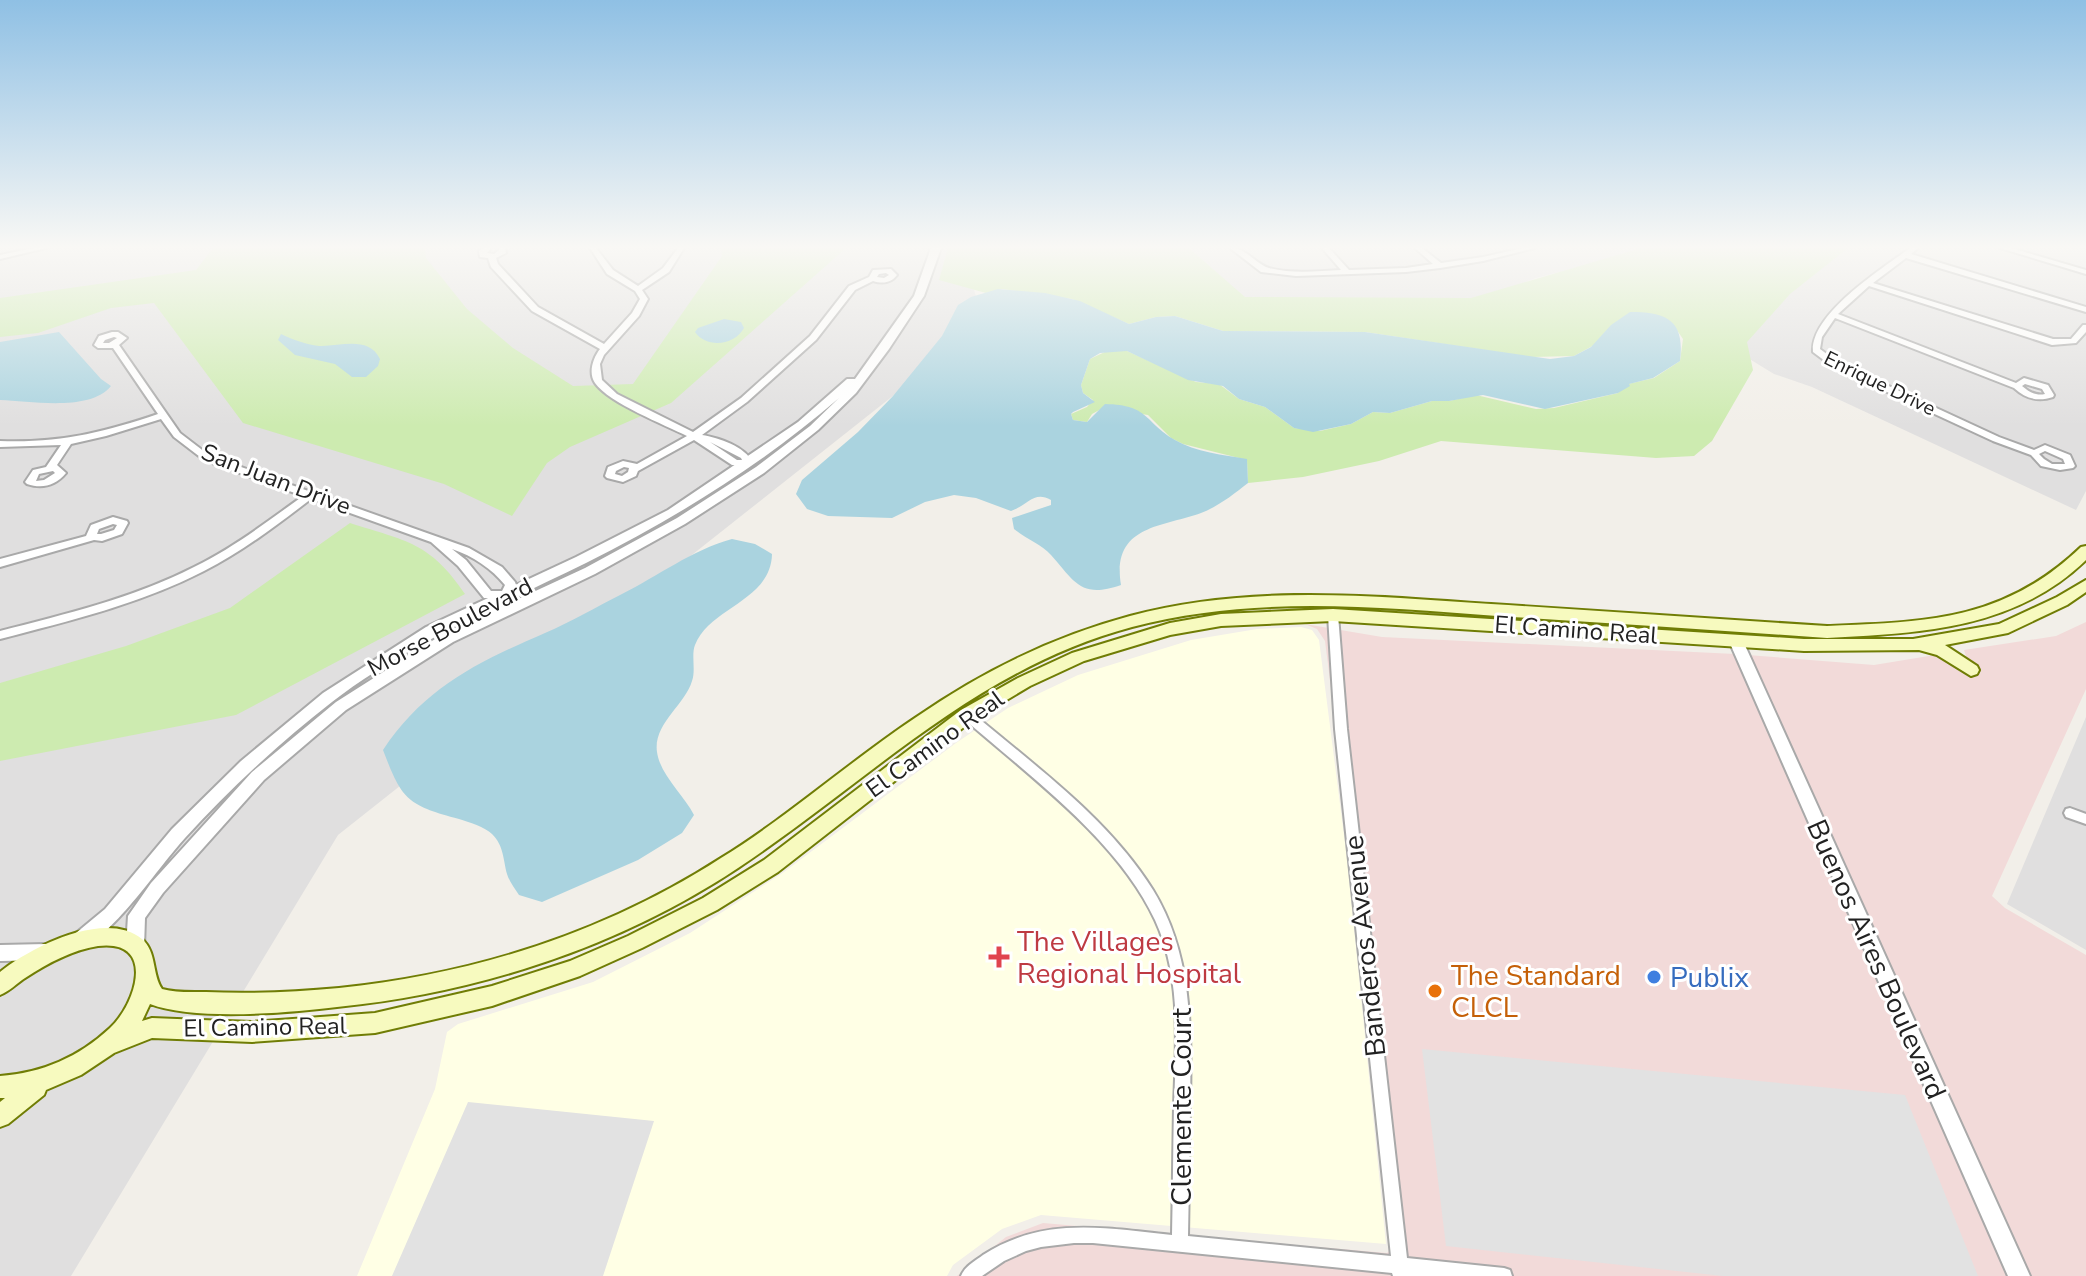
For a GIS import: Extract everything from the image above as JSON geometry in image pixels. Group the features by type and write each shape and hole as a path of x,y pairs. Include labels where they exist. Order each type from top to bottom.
{"main road":[{"name":"El Camino Real","path":"106,1045 152,1028 291,1031 375,1023 492,996 560,974 635,942 710,904 771,866 967,715 1024,682 1078,657 1159,632 1221,620 1331,607 1727,624 1827,632 1899,628 1954,620 1994,609 2035,592 2063,574 2086,551"},
{"name":"El Camino Real","path":"146,984 155,996 168,1001 312,1002 421,988 561,947 626,920 696,884 751,850 952,701 1010,667 1060,644 1150,615 1257,599 1736,641 1913,645 2002,629 2062,601 2086,585"},
{"path":"1727,624 1736,641"},
{"path":"1913,645 1941,650 1971,670 1956,649 1959,638"},
{"path":"952,701 967,715"},
{"path":"626,920 635,942"},
{"path":"0,985 46,952 82,940 113,938 135,947 146,963 146,984 133,1014 106,1045 71,1070 42,1082 0,1087"},
{"path":"418,1014 421,988"},
{"path":"0,1116 42,1082"}],"street":[{"path":"534,308 605,348"},
{"path":"639,308 605,348 596,364 595,372 604,388 694,436 735,463 754,467"},
{"path":"635,469 694,436 772,378 813,338 837,308"},
{"name":"Morse Boulevard","path":"82,940 111,914 178,834 246,765 328,697 431,631 639,546 832,411 852,391 911,308"},
{"name":"Enrique Drive","path":"1842,308 1833,315 1815,346 1825,359 1996,439 2034,453"},
{"path":"1943,308 2052,342 2073,341 2086,327"},
{"path":"1833,315 2017,386"},
{"name":"San Juan Drive","path":"115,345 185,443 207,458 435,540 480,557 498,570 511,585 509,600 488,595 462,563 435,540"},
{"path":"0,444 35,447 67,443 101,436 164,415"},
{"path":"50,468 67,443"},
{"path":"0,635 136,598 176,581 225,555 310,495"},
{"path":"0,563 93,537"},
{"name":"Morse Boulevard","path":"135,947 137,916 157,888 258,776 341,706 509,600"},
{"name":"Banderos Avenue","path":"1331,607 1339,714 1400,1270"},
{"name":"Buenos Aires Boulevard","path":"1736,641 2019,1276"},
{"name":"Clemente Court","path":"967,715 1100,833 1149,895 1167,931 1180,973 1184,1024 1180,1245"},
{"path":"2070,813 2086,819"},
{"path":"178,834 201,839"},
{"path":"0,953 46,952"},
{"path":"969,1276 999,1252 1023,1242 1058,1234 1093,1235 1400,1270 1504,1276"}],"shaded area":[{"path":"0,308 980,308 985,323 338,835 71,1276 0,1276"},
{"path":"1769,308 2086,308 2086,491 2076,510 1812,387 1774,374 1743,355 1741,340 1753,321"},
{"path":"2086,622 2086,689 1992,896 2005,908 2086,955 2086,1276 2028,1276 1748,655 1874,665 1941,654 1972,676 1981,673 1967,659 1964,650 2056,636"},
{"path":"1305,624 1382,637 1735,654 2009,1276 957,1276 1006,1237 1043,1223 1387,1253 1394,1246 1353,860 1325,641 1317,629"},
{"name":"The Villages Regional Hospital","path":"1301,627 1312,630 1319,640 1347,859 1386,1244 1041,1215 1002,1229 953,1265 947,1276 357,1276 435,1089 447,1032 458,1024 593,982 690,933 784,872 956,743 1008,708 1078,675 1191,640 1257,629"},
{"path":"2086,717 2086,950 2007,904"},
{"path":"1422,1049 1905,1095 1978,1276 1723,1276 1446,1246"},
{"path":"468,1102 654,1121 603,1276 392,1276"}],"green space":[{"path":"0,308 115,308 38,333 0,337"},
{"path":"157,308 466,308 513,348 573,386 633,384 686,308 779,308 671,403 570,447 547,463 512,516 444,484 243,423"},
{"path":"1091,308 1778,308 1747,342 1753,370 1712,441 1694,456 1656,458 1441,441 1379,461 1303,477 1248,483 1247,460 1183,444 1171,438 1148,415 1103,408 1092,414 1087,422 1073,420 1071,414 1087,407 1093,400 1083,393 1081,385 1090,359 1107,351 1127,351 1196,382 1219,384 1239,399 1265,407 1294,428 1320,431 1351,424 1373,412 1390,413 1432,401 1476,395 1536,409 1554,408 1618,393 1628,384 1654,378 1680,361 1683,339 1672,323 1605,332 1598,343 1574,356 1531,357 1365,332 1223,331 1175,316 1129,324"},
{"path":"350,523 402,540 428,553 465,594 236,715 0,761 0,683 126,646 230,608"}],"water":[{"path":"957,308 1094,308 1129,324 1175,316 1223,331 1365,332 1550,359 1574,356 1591,347 1611,325 1630,312 1643,312 1671,322 1680,336 1681,347 1680,361 1653,378 1629,384 1618,393 1545,409 1483,395 1432,401 1390,413 1373,412 1351,424 1313,432 1294,428 1265,407 1239,399 1223,386 1188,380 1127,351 1100,353 1090,359 1081,385 1083,393 1095,402 1073,412 1073,420 1087,422 1105,404 1131,408 1183,444 1247,459 1248,483 1208,510 1143,532 1124,550 1120,565 1121,585 1097,590 1088,589 1073,580 1047,551 1014,529 1012,518 1051,505 1051,500 1045,497 1035,498 1011,511 976,498 954,495 925,502 892,518 828,516 807,509 796,494 802,480 858,432 893,396 942,336"},
{"path":"724,319 741,322 744,328 740,334 728,341 713,343 695,332 698,328"},
{"path":"59,332 111,386 101,394 75,402 0,400 0,342"},
{"path":"281,334 319,346 353,344 368,347 380,359 378,366 366,377 352,377 335,364 295,355 278,340"},
{"path":"732,539 755,544 772,554 769,570 762,583 703,632 695,645 693,677 688,690 664,724 657,742 659,760 667,777 694,815 682,833 638,860 542,902 519,895 508,877 499,843 489,831 428,809 409,798 396,780 383,750 417,709 475,666 574,619 689,556"}],"place":[{"name":"The Villages Regional Hospital","path":"999,957"},
{"name":"Publix","path":"1654,977"},
{"name":"The Standard CLCL","path":"1435,991"}]}
